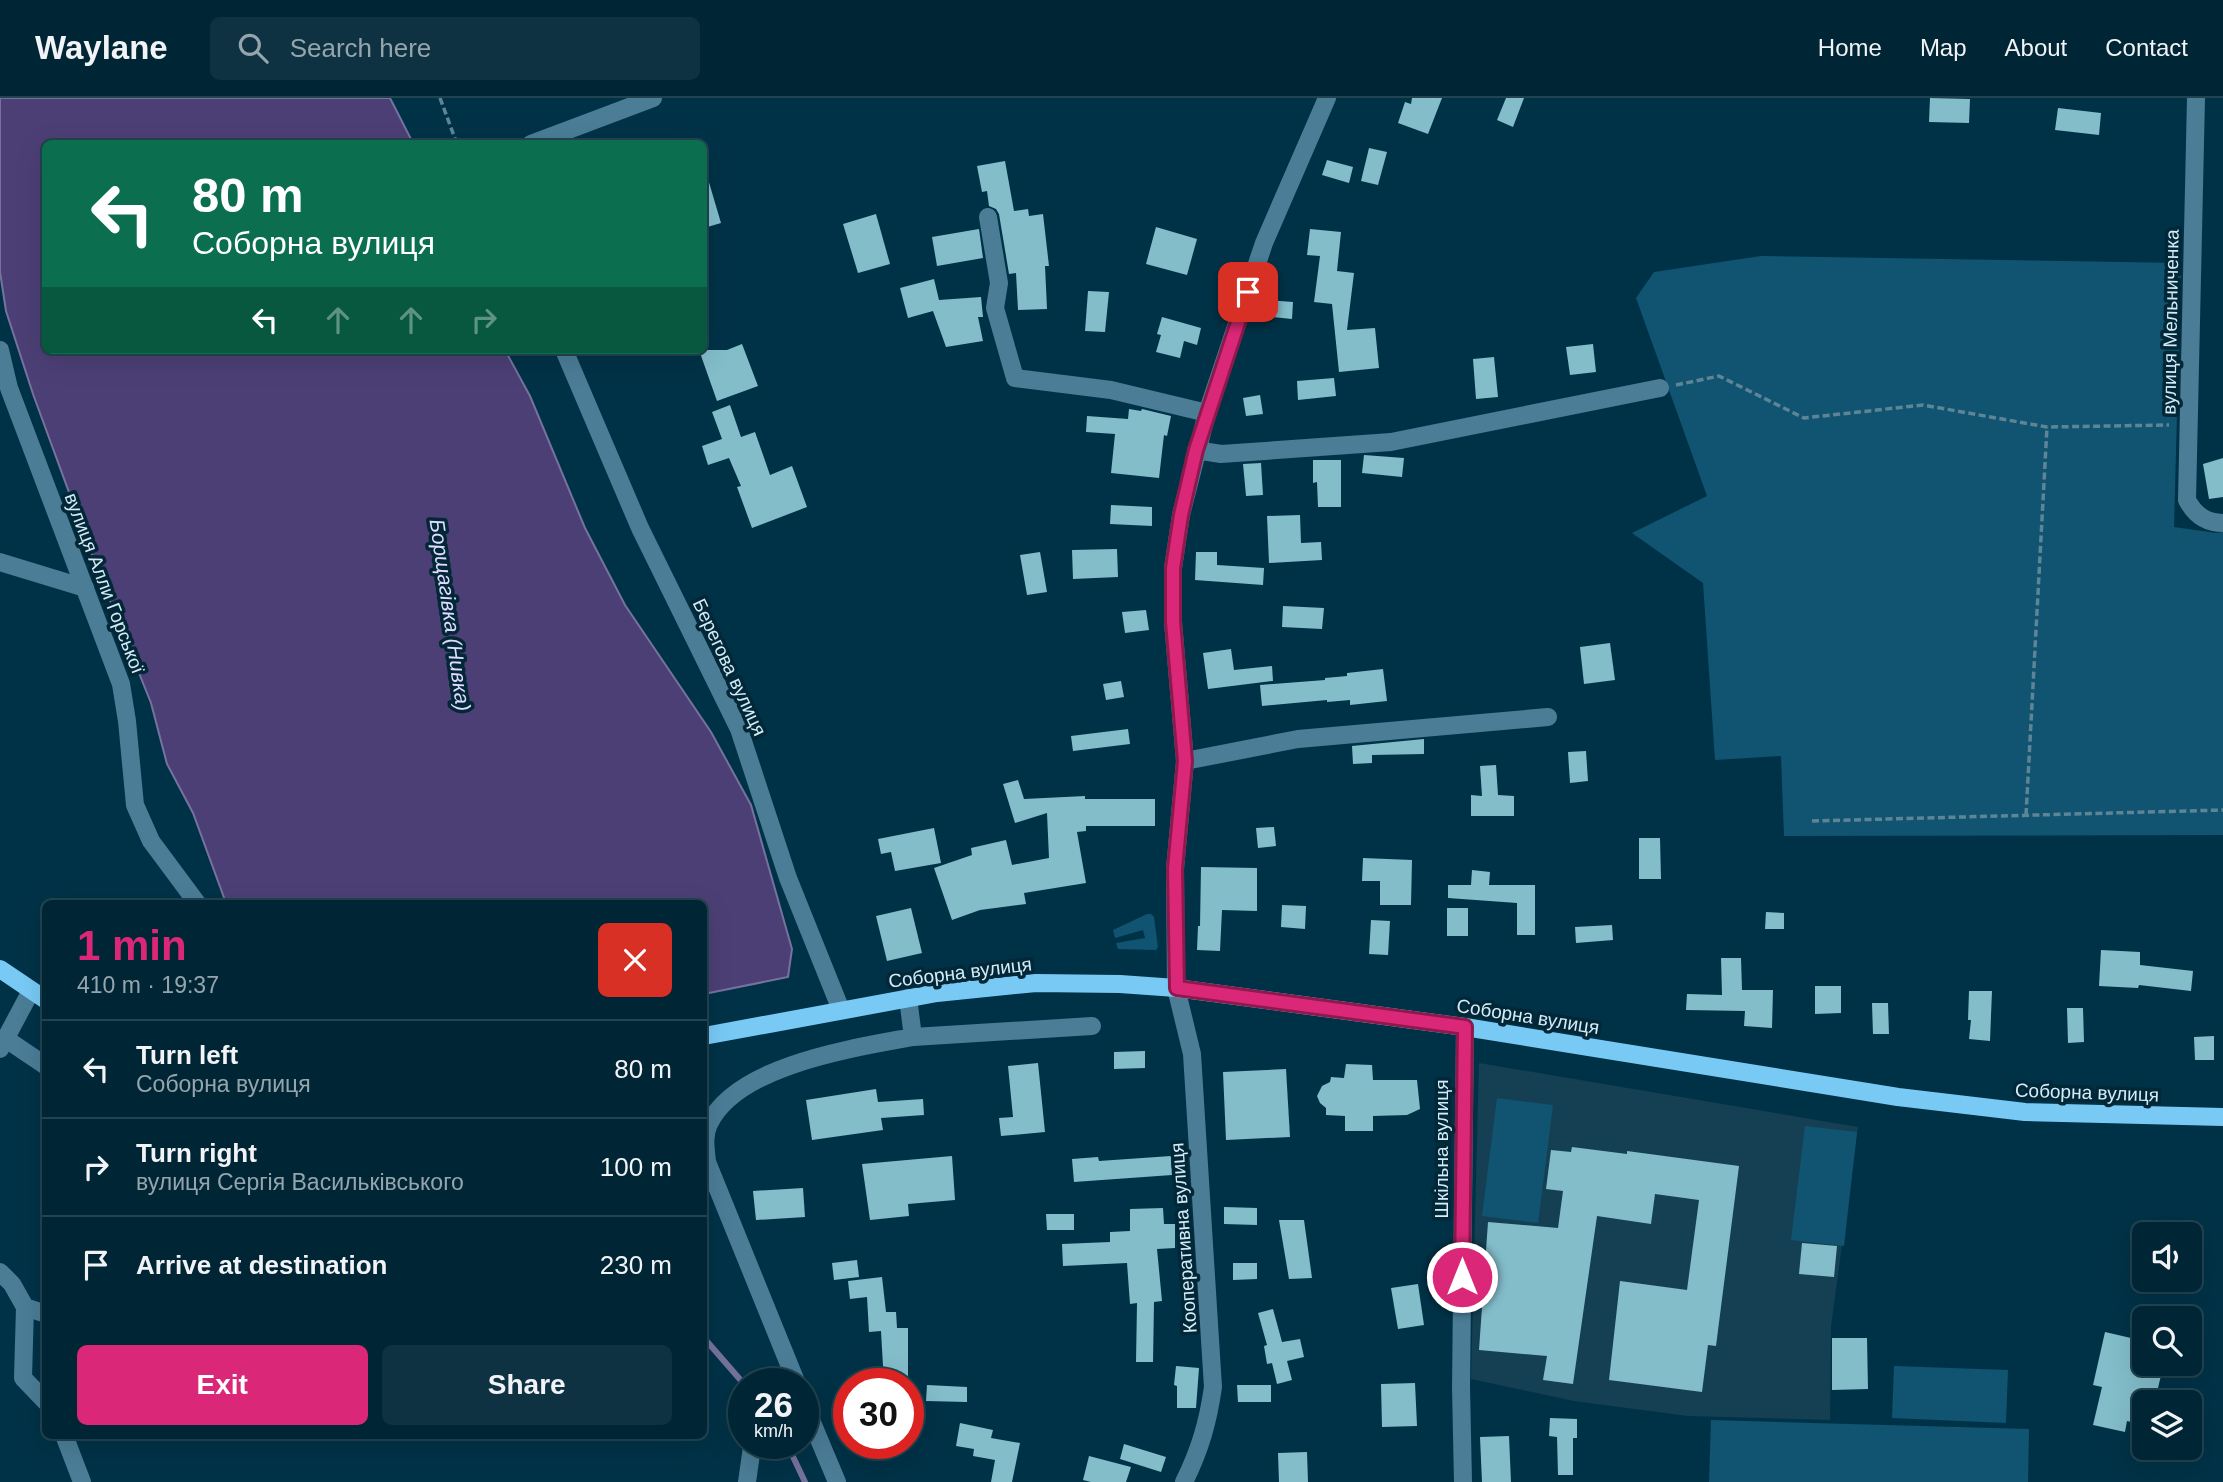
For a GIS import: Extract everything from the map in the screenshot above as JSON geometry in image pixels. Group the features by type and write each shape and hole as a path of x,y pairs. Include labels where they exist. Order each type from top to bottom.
{"main road":[{"path":"0,969 38,995"},
{"name":"Соборна вулиця","path":"707,1035 963,990 1036,983 1120,984 1177,988 1465,1027 1898,1097 2025,1112 2223,1117"}],"street":[{"path":"542,140 653,98"},
{"name":"Кооперативна вулиця","path":"1184,1482 1194,1463 1208,1422 1213,1387 1192,1054 1177,988 1175,869 1185,761 1173,622 1173,568 1181,515 1207,413 1264,243 1327,98"},
{"name":"вулиця Мельниченка","path":"2196,98 2187,500 2194,514 2218,524 2223,523"},
{"path":"988,217 999,283 995,308 1015,379 1111,390 1207,413"},
{"name":"вулиця Алли Горської","path":"0,350 9,388 121,684 135,805 151,841 195,900"},
{"name":"Берегова вулиця","path":"566,354 640,528 739,729 788,878 841,1010"},
{"path":"1196,450 1221,454 1391,442 1660,388"},
{"path":"0,562 85,588"},
{"path":"1185,761 1298,739 1548,717"},
{"path":"38,995 3,1044 42,1064"},
{"path":"908,998 913,1037"},
{"path":"707,1131 722,1105 745,1086 779,1069 848,1049 913,1037 1093,1026"},
{"name":"Шкільна вулиця","path":"1463,1482 1461,1374 1465,1027"},
{"path":"707,1162 791,1368"},
{"path":"0,1272 12,1284 25,1307 23,1378 42,1398"},
{"path":"25,1307 42,1313"},
{"path":"66,1439 82,1482"},
{"path":"819,1439 837,1482"},
{"path":"747,1482 750,1459"}],"path":[{"path":"440,98 456,140"},
{"path":"1660,388 1719,376 1804,418 1923,405 2046,427 2189,424"},
{"path":"2026,816 2046,427"},
{"path":"1812,821 2223,810"}],"shaded area":[{"path":"1761,256 2181,263 2174,527 2223,532 2223,835 1784,836 1781,756 1715,760 1703,583 1632,533 1707,496 1636,298 1654,272"},
{"path":"1147,914 1154,917 1158,947 1156,950 1118,949 1116,943 1145,938 1143,930 1115,938 1113,930"},
{"path":"1479,1063 1858,1127 1831,1326 1830,1420 1688,1416 1574,1401 1471,1379"},
{"path":"1497,1098 1553,1105 1538,1223 1482,1216"},
{"path":"1805,1126 1857,1132 1844,1246 1791,1240"},
{"path":"1894,1366 2008,1370 2006,1423 1892,1418"},
{"path":"1711,1420 2029,1429 2028,1482 1709,1482"}],"water":[{"path":"0,98 390,98 411,140 42,140 42,354 507,354 530,396 585,528 625,605 711,732 751,805 792,949 788,977 707,993 707,900 225,900 193,813 167,764 151,703 96,566 33,394 6,311 0,272"}],"building":[{"path":"1412,98 1442,98 1428,134 1398,123 1405,102 1411,104"},
{"path":"1506,98 1524,98 1513,127 1497,120"},
{"path":"1930,98 1970,99 1969,123 1929,122"},
{"path":"2058,108 2101,113 2099,135 2055,130"},
{"path":"1369,148 1387,152 1378,185 1361,181"},
{"path":"1327,160 1353,167 1349,183 1322,175"},
{"path":"1005,161 1014,211 1028,209 1029,216 1043,214 1049,266 1045,266 1047,309 1018,310 1016,273 1009,274 999,214 989,206 987,191 982,192 977,166"},
{"path":"707,179 721,223 707,227"},
{"path":"876,214 890,264 858,273 843,224"},
{"path":"1156,227 1197,239 1187,275 1146,264"},
{"path":"979,229 983,258 937,266 932,237"},
{"path":"1310,229 1341,232 1337,271 1354,273 1347,330 1375,328 1379,368 1339,372 1332,304 1314,302 1320,256 1307,255"},
{"path":"934,279 939,300 981,297 983,317 978,317 983,341 946,347 933,311 908,318 900,288"},
{"path":"1088,291 1109,292 1105,332 1085,331"},
{"path":"1266,300 1293,302 1292,319 1264,316"},
{"path":"1162,317 1201,328 1197,345 1184,341 1180,358 1156,352"},
{"path":"742,344 758,386 717,401 700,354 707,354 707,350 727,350"},
{"path":"1593,344 1596,372 1570,375 1566,347"},
{"path":"1494,357 1498,397 1476,399 1473,359"},
{"path":"1334,378 1336,396 1298,400 1297,381"},
{"path":"1260,395 1263,414 1246,416 1243,398"},
{"path":"730,405 741,437 755,432 770,475 792,466 807,507 752,528 737,487 741,486 729,458 708,465 702,446 722,439 712,412"},
{"path":"1129,409 1142,409 1171,416 1167,436 1164,435 1159,478 1111,473 1115,434 1086,432 1087,416 1128,419"},
{"path":"1364,455 1404,458 1402,477 1362,473"},
{"path":"2223,458 2223,497 2209,499 2203,464"},
{"path":"1313,460 1341,460 1341,507 1318,507 1317,482 1313,483"},
{"path":"1261,463 1263,495 1246,496 1243,464"},
{"path":"1111,505 1152,507 1152,526 1110,524"},
{"path":"1300,515 1301,543 1321,542 1322,560 1269,563 1267,516"},
{"path":"1117,549 1118,577 1073,579 1072,550"},
{"path":"1040,552 1047,592 1027,595 1020,555"},
{"path":"1196,552 1217,552 1217,565 1264,568 1263,585 1195,580"},
{"path":"1283,606 1324,608 1322,629 1282,627"},
{"path":"1146,610 1149,630 1125,633 1122,612"},
{"path":"1610,643 1615,680 1584,684 1580,647"},
{"path":"1231,649 1234,670 1272,666 1273,681 1208,689 1203,653"},
{"path":"1383,669 1387,701 1350,705 1350,700 1327,700 1262,706 1260,685 1325,680 1347,676 1347,673"},
{"path":"1121,681 1124,697 1106,700 1103,684"},
{"path":"1128,729 1130,744 1073,751 1071,736"},
{"path":"1424,739 1424,754 1372,755 1372,763 1353,764 1352,746"},
{"path":"1586,751 1588,781 1570,783 1568,752"},
{"path":"1496,765 1498,795 1514,796 1514,816 1471,816 1471,795 1482,796 1480,766"},
{"path":"1018,780 1024,799 1085,796 1085,799 1155,799 1155,826 1086,826 1086,831 1077,832 1086,883 1024,893 1026,904 980,910 952,920 934,868 972,855 971,848 1006,840 1012,865 1049,858 1047,813 1015,823 1003,784"},
{"path":"1274,827 1276,846 1258,848 1256,828"},
{"path":"934,828 941,863 895,871 891,852 881,854 878,839"},
{"path":"1639,838 1660,838 1661,879 1639,879"},
{"path":"1363,858 1412,860 1411,905 1380,905 1380,881 1362,881"},
{"path":"1201,867 1257,868 1257,911 1222,910 1220,951 1197,950"},
{"path":"1472,870 1490,872 1489,885 1535,885 1535,935 1517,935 1517,903 1448,898 1448,885 1471,885"},
{"path":"1282,905 1306,906 1305,929 1281,927"},
{"path":"911,908 922,953 887,961 876,916"},
{"path":"1447,908 1468,908 1468,936 1447,936"},
{"path":"1766,912 1784,913 1784,929 1765,929"},
{"path":"1371,920 1390,921 1388,955 1369,954"},
{"path":"1612,925 1613,940 1576,943 1575,927"},
{"path":"2101,950 2140,952 2140,965 2193,971 2191,991 2139,985 2138,988 2099,986"},
{"path":"1721,958 1741,958 1742,990 1773,990 1772,1028 1744,1026 1745,1011 1686,1010 1687,994 1722,995"},
{"path":"1815,986 1841,986 1841,1013 1815,1014"},
{"path":"1969,991 1992,991 1990,1041 1969,1039"},
{"path":"1872,1003 1888,1003 1889,1034 1873,1034"},
{"path":"2067,1008 2083,1008 2084,1042 2068,1043"},
{"path":"2214,1036 2214,1060 2195,1060 2194,1037"},
{"path":"1145,1051 1145,1068 1114,1069 1114,1052"},
{"path":"1038,1063 1045,1132 1001,1136 999,1118 1013,1117 1008,1066"},
{"path":"1346,1064 1372,1065 1373,1080 1417,1080 1420,1109 1407,1115 1373,1116 1373,1131 1345,1131 1345,1116 1326,1115 1326,1108 1317,1096 1322,1086 1330,1082 1331,1077 1344,1078"},
{"path":"1286,1069 1290,1137 1226,1140 1223,1072"},
{"path":"876,1089 878,1102 923,1099 924,1115 881,1118 883,1130 812,1140 806,1100"},
{"path":"1572,1147 1627,1154 1627,1151 1739,1166 1716,1346 1708,1345 1702,1392 1609,1380 1620,1281 1687,1290 1699,1200 1655,1194 1651,1224 1597,1216 1573,1384 1543,1380 1547,1356 1479,1350 1488,1222 1558,1228 1563,1191 1546,1189 1551,1150 1571,1152"},
{"path":"952,1156 955,1200 908,1204 909,1216 870,1220 862,1164"},
{"path":"1171,1156 1172,1175 1074,1182 1072,1159 1098,1157 1099,1161"},
{"path":"803,1188 805,1217 756,1220 753,1191"},
{"path":"1224,1207 1257,1208 1257,1225 1224,1224"},
{"path":"1163,1208 1164,1224 1175,1224 1175,1248 1157,1249 1162,1301 1154,1302 1153,1362 1136,1362 1137,1303 1130,1304 1127,1263 1063,1266 1062,1244 1110,1242 1110,1232 1130,1231 1130,1209"},
{"path":"1046,1214 1074,1214 1074,1230 1047,1230"},
{"path":"1279,1220 1304,1220 1312,1278 1289,1279"},
{"path":"1802,1243 1837,1246 1834,1277 1799,1274"},
{"path":"857,1260 859,1277 834,1280 832,1263"},
{"path":"1233,1263 1257,1263 1257,1279 1233,1280"},
{"path":"882,1277 886,1312 896,1312 897,1328 908,1328 908,1368 883,1368 881,1331 869,1332 867,1297 850,1299 848,1281"},
{"path":"1418,1284 1424,1325 1398,1329 1391,1288"},
{"path":"1273,1309 1282,1342 1300,1339 1304,1357 1287,1361 1292,1380 1277,1384 1272,1363 1267,1364 1264,1346 1267,1345 1258,1313"},
{"path":"2105,1332 2132,1338 2132,1376 2161,1376 2158,1388 2166,1390 2132,1390 2132,1422 2127,1421 2125,1432 2093,1425 2102,1387 2093,1385"},
{"path":"1832,1338 1867,1338 1868,1389 1832,1390"},
{"path":"1176,1366 1199,1368 1196,1408 1177,1408 1177,1386 1174,1385"},
{"path":"1415,1383 1417,1426 1382,1427 1381,1384"},
{"path":"927,1385 967,1387 967,1402 926,1401"},
{"path":"1237,1385 1271,1385 1271,1402 1238,1402"},
{"path":"1550,1418 1577,1419 1577,1438 1573,1438 1573,1475 1558,1475 1557,1437 1549,1436"},
{"path":"960,1423 993,1430 991,1438 1020,1443 1012,1482 991,1482 995,1460 973,1456 974,1449 956,1446"},
{"path":"1509,1436 1511,1482 1482,1482 1480,1437"},
{"path":"1124,1444 1166,1457 1161,1472 1120,1459"},
{"path":"1307,1452 1308,1482 1279,1482 1278,1453"},
{"path":"1089,1456 1131,1467 1126,1482 1083,1480"}],"waterway":[{"name":"Борщагівка (Нивка)","path":"707,1341 730,1368"},
{"name":"Борщагівка (Нивка)","path":"794,1459 805,1482"}],"route":[{"path":"1248,292 1196,450 1181,515 1173,568 1173,622 1185,761 1175,869 1177,988 1465,1027 1462,1277"}]}
